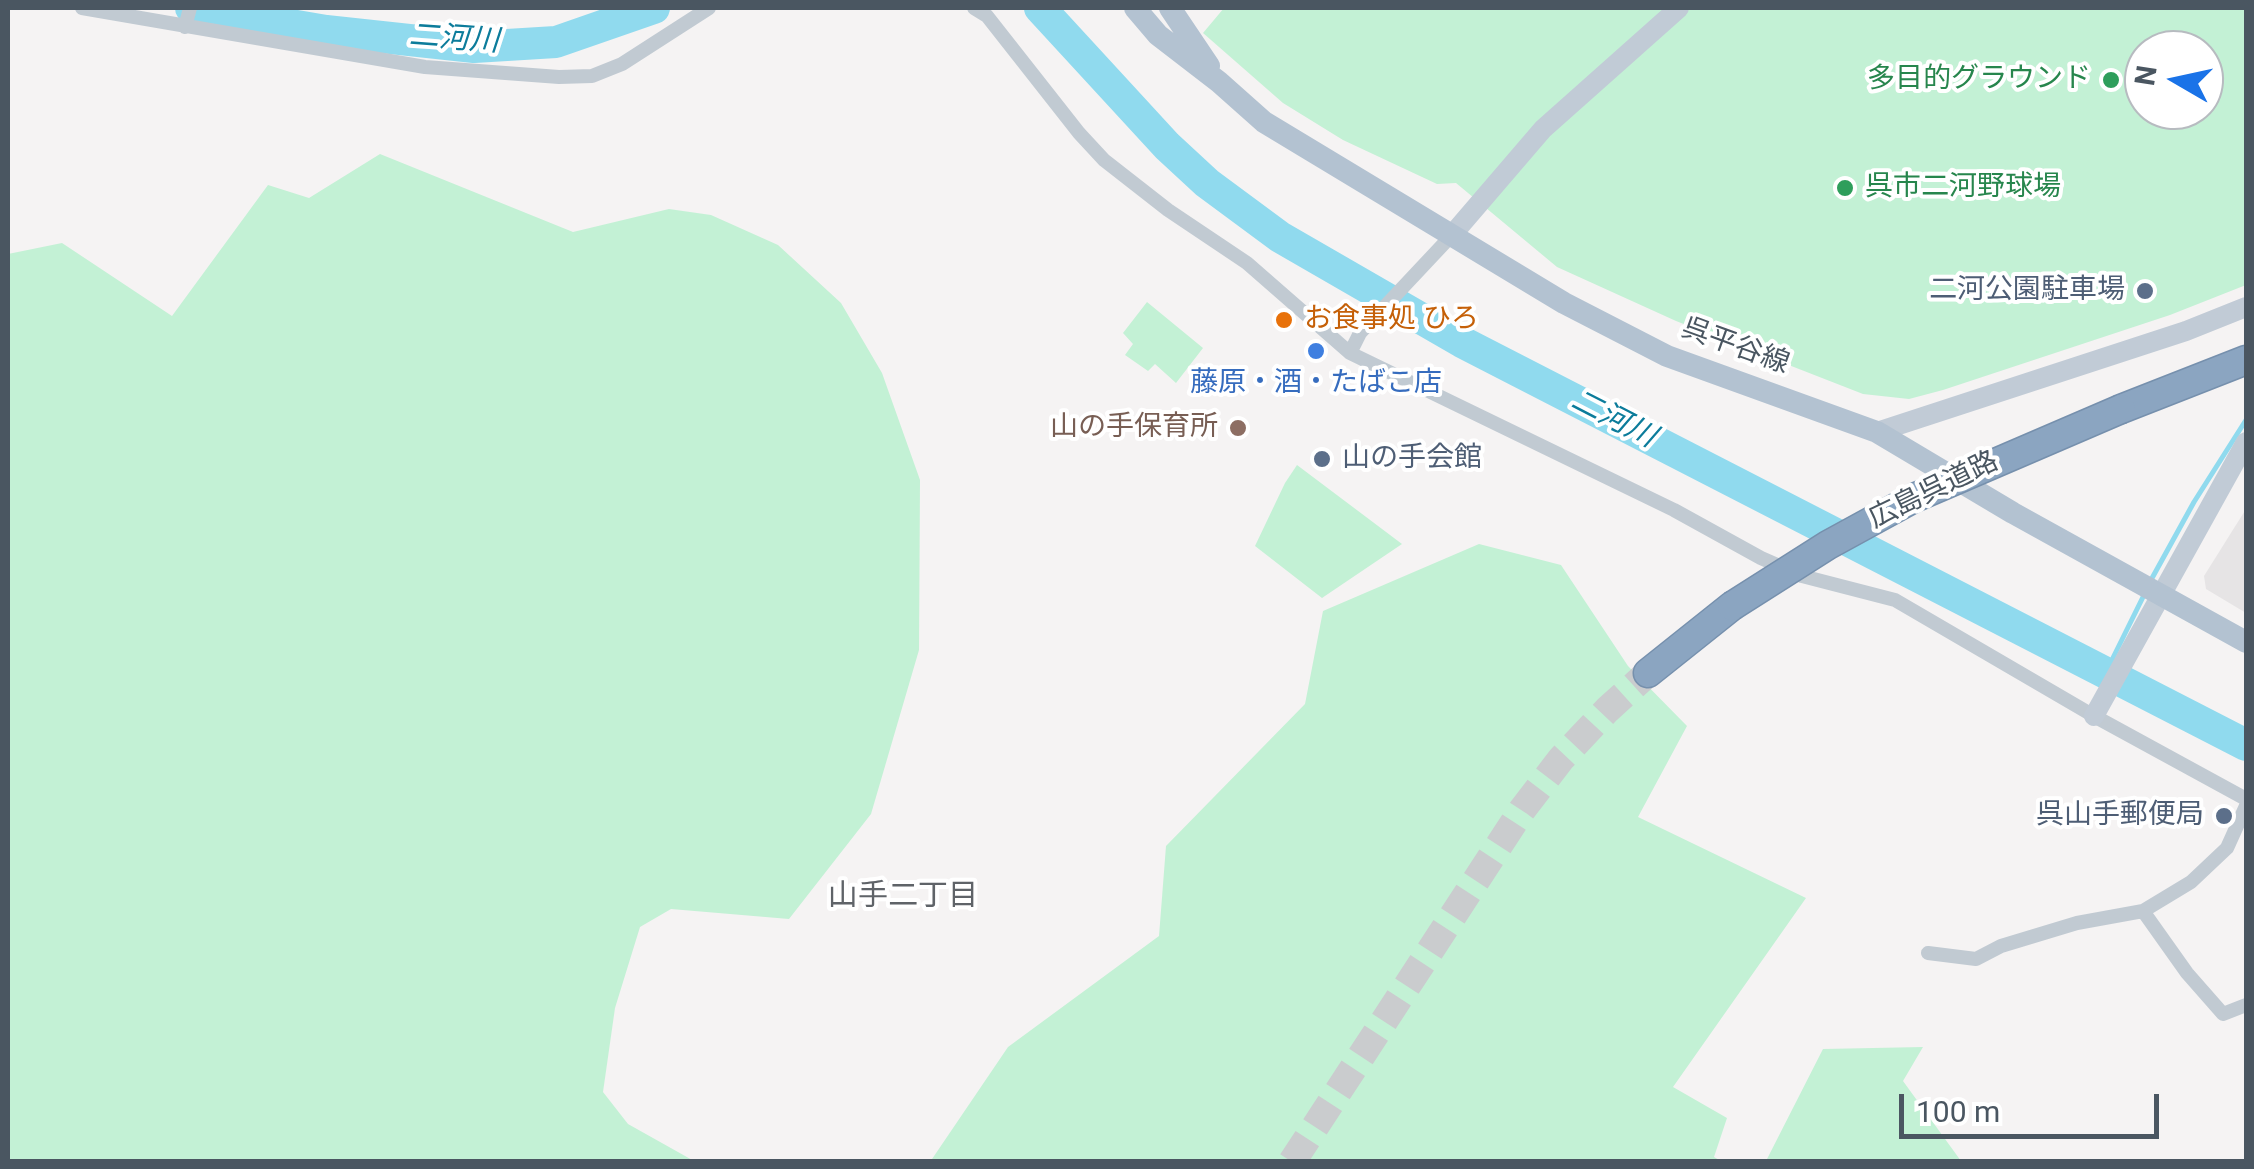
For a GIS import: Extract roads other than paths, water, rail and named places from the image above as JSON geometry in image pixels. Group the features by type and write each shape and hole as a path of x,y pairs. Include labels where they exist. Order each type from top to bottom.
{"highway":[{"name":"広島呉道路","path":"1648,672 1732,606 1828,545 1914,498 2246,360"}],"main road":[{"name":"呉平谷線","path":"1134,8 1158,35 1264,122 1564,303 1667,356 1876,432 2157,604 2246,642"},
{"name":"呉平谷線","path":"1170,8 1219,82"}],"street":[{"path":"82,8 424,67 559,77 592,76 622,64 709,8"},
{"path":"185,27 190,8"},
{"path":"974,8 987,16 1078,133 1104,160 1168,210 1247,263 1350,353 1674,510 1761,558 1802,576 1895,600 2097,711 2246,802 2227,848 2191,882 2143,911 2077,923 2002,946 1976,959 1928,953"},
{"path":"1350,353 1360,333 1543,130 1679,8"},
{"path":"1876,432 2186,331 2246,307"},
{"path":"2097,711 2246,442"},
{"path":"2143,911 2187,973 2223,1014 2246,1005"}],"waterway":[{"name":"二河川","path":"191,8 326,31 474,47 556,42 654,8"},
{"name":"二河川","path":"1040,8 1167,146 1207,183 1280,237 1462,342 2246,745"},
{"path":"2151,580 2246,420"},
{"path":"2106,672 2144,595"}],"tunnel":[{"path":"1292,1162 1522,810 1561,759 1648,673"}],"place":[{"name":"多目的グラウンド","path":"2111,80"},
{"name":"呉市二河野球場","path":"1845,188"},
{"name":"二河公園駐車場","path":"2145,291"},
{"name":"お食事処 ひろ","path":"1284,320"},
{"name":"藤原・酒・たばこ店","path":"1316,351"},
{"name":"山の手保育所","path":"1238,428"},
{"name":"山の手会館","path":"1322,459"},
{"name":"呉山手郵便局","path":"2224,816"}],"district":[{"name":"山手二丁目","path":"903,897"}]}
